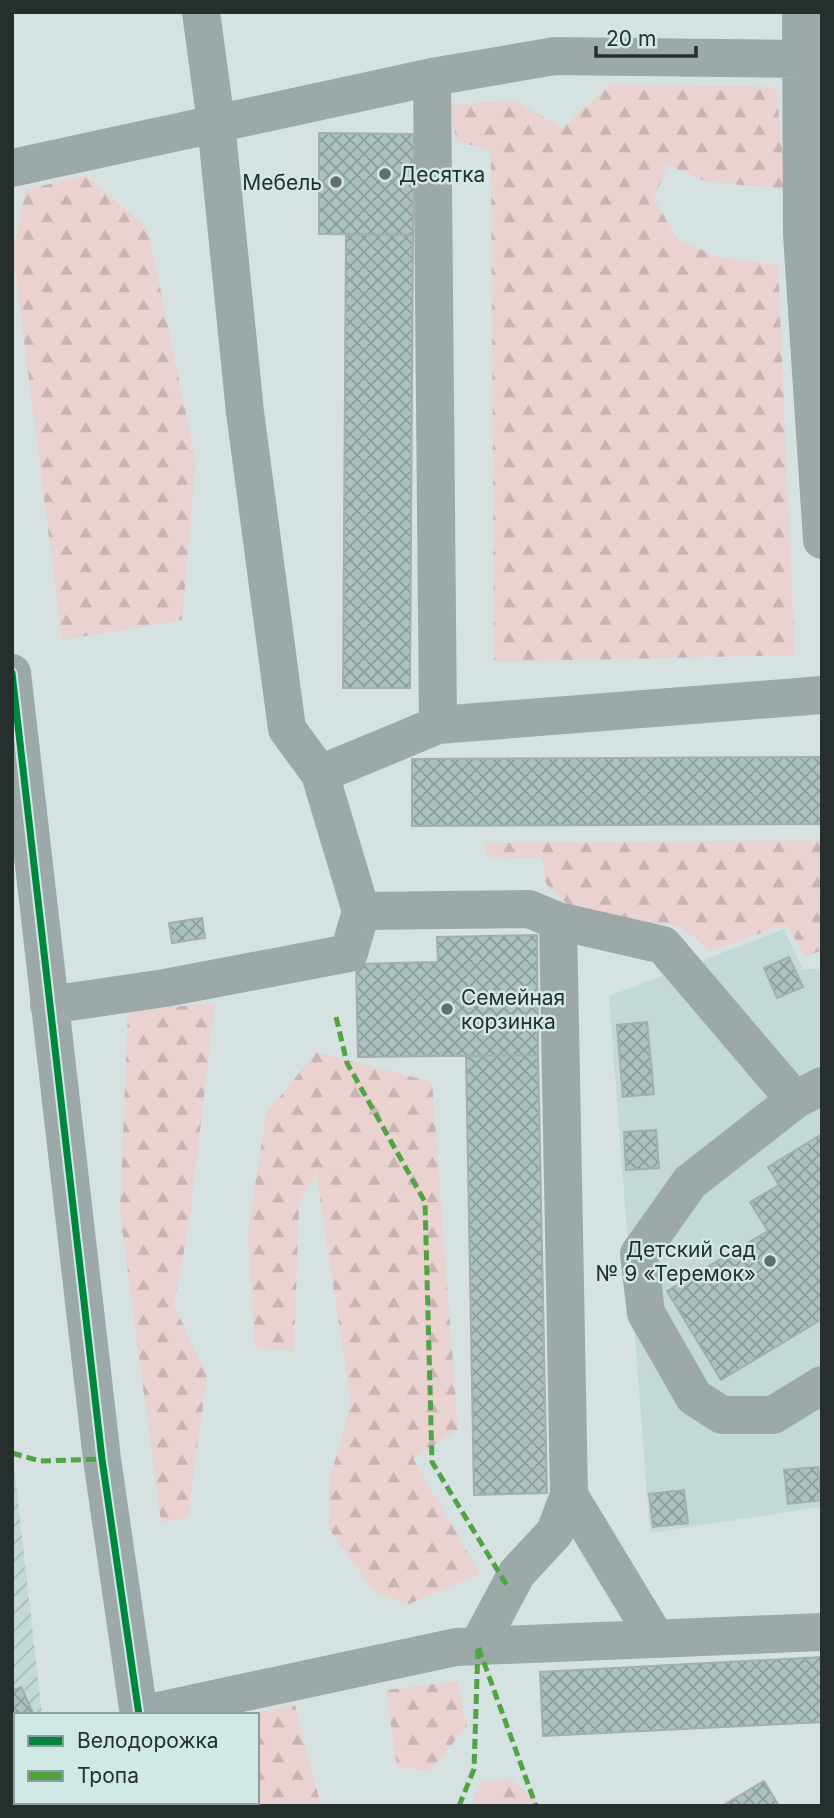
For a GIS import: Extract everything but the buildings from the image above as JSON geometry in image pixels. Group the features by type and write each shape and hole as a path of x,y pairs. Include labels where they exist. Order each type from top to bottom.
{"street":[{"path":"49,1005 165,988 349,953 361,911 320,774 287,729 245,412 216,123 201,12"},
{"path":"801,12 802,234 822,540"},
{"path":"12,168 432,77 555,56 800,59"},
{"path":"432,77 438,725"},
{"path":"12,673 102,1459 139,1713"},
{"path":"320,774 438,725 822,695"},
{"path":"361,911 529,909 558,921 663,944 809,1093 690,1182 639,1254 646,1312 694,1397 722,1415 773,1415 822,1384"},
{"path":"478,1646 517,1573 555,1532 569,1495 558,921"},
{"path":"569,1495 656,1639"},
{"path":"148,1713 456,1647 822,1632"}],"shaded area":[{"path":"784,929 803,969 822,969 822,1507 650,1533 609,996"},
{"path":"12,1448 42,1713 14,1713 14,1804 45,1806 12,1806"}],"green space":[{"path":"610,84 776,87 786,189 707,182 668,165 654,198 677,239 719,257 778,265 795,655 494,662 491,151 457,141 448,105 514,100 563,128"},
{"path":"86,175 148,229 196,462 182,620 62,640 13,253 25,190"},
{"path":"822,840 822,888 819,888 821,951 805,956 786,924 710,951 679,926 579,915 546,884 542,858 487,857 485,843"},
{"path":"215,1003 189,1224 174,1305 207,1376 188,1518 161,1522 120,1213 128,1011"},
{"path":"316,1052 432,1082 458,1430 413,1458 480,1574 409,1604 374,1592 329,1529 329,1482 351,1404 316,1171 299,1204 294,1351 255,1348 248,1232 266,1114"},
{"path":"457,1681 467,1726 429,1772 397,1766 386,1690"},
{"path":"295,1705 321,1806 210,1806 259,1804 259,1713 253,1713"},
{"path":"510,1778 541,1806 472,1806 481,1783"}],"marked path":[{"path":"336,1017 347,1063 425,1202 432,1462 509,1589"},
{"path":"12,1453 40,1461 102,1459"},
{"path":"459,1806 474,1769 478,1646 536,1806"}],"cycle path":[{"path":"12,673 102,1459 139,1713"}],"place":[{"name":"Десятка","path":"385,174"},
{"name":"Мебель","path":"336,182"},
{"name":"Семейная корзинка","path":"447,1009"},
{"name":"Детский сад № 9 «Теремок»","path":"770,1261"}]}
